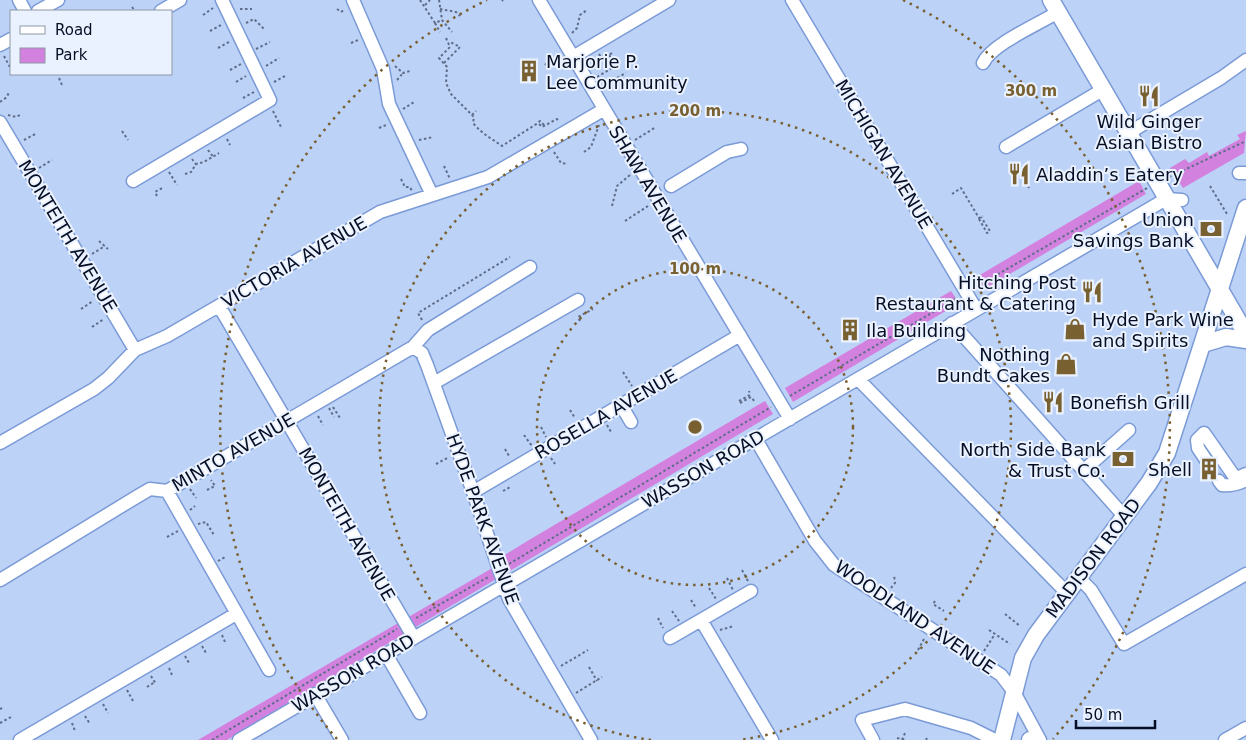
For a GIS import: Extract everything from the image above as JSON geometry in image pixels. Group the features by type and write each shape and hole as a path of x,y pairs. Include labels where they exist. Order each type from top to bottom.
{"main road":[{"path":"1055,6 1159,182 1174,199 1220,291 1246,334"},
{"name":"MADISON ROAD","path":"1002,740 1023,658 1036,635 1149,483 1167,453 1204,344 1246,208"},
{"path":"1204,344 1226,337 1246,340"}],"street":[{"path":"40,10 58,0"},
{"path":"163,10 180,0"},
{"name":"SHAW AVENUE","path":"539,0 591,88 602,116 625,146 790,419"},
{"path":"573,57 669,0"},
{"name":"MICHIGAN AVENUE","path":"792,0 976,309"},
{"path":"133,181 271,105 236,28 218,4"},
{"path":"351,4 384,69 389,104 432,194"},
{"path":"983,63 986,56 1055,6"},
{"path":"1130,132 1221,78 1246,60"},
{"path":"1006,147 1104,89"},
{"name":"VICTORIA AVENUE","path":"0,442 94,389 135,350 167,336 380,212 488,177 602,116"},
{"name":"MONTEITH AVENUE","path":"3,119 14,146 135,350"},
{"path":"656,197 674,191 727,152 741,150"},
{"name":"WASSON ROAD","path":"239,740 976,309 1174,199"},
{"name":"MINTO AVENUE","path":"0,580 150,489 167,491 413,347 428,330 530,267"},
{"path":"434,383 578,300"},
{"name":"MONTEITH AVENUE","path":"219,306 414,638"},
{"path":"952,323 1124,516"},
{"name":"ROSELLA AVENUE","path":"473,492 740,335"},
{"name":"HYDE PARK AVENUE","path":"413,347 422,354 434,383 473,492 503,586 591,740"},
{"path":"858,379 1067,593"},
{"path":"621,405 630,422"},
{"path":"1083,471 1130,430"},
{"path":"1206,460 1198,448 1197,440 1204,432 1234,476 1239,477 1246,474"},
{"name":"WOODLAND AVENUE","path":"755,438 815,541 834,565 1001,675 1014,692 1040,740"},
{"path":"1218,481 1226,486 1238,484 1246,480"},
{"path":"167,491 269,670"},
{"path":"1078,578 1090,590 1124,644 1246,574"},
{"path":"667,634 749,586"},
{"path":"20,740 236,614"},
{"path":"699,615 772,740"},
{"path":"386,654 420,713"},
{"path":"315,694 342,740"},
{"path":"874,740 862,720 905,709 971,728 995,740"},
{"path":"1225,740 1246,728"}],"path":[{"path":"421,0 440,32"},
{"path":"425,5 430,0"},
{"path":"440,0 442,20 452,32"},
{"path":"203,15 218,4"},
{"path":"337,9 340,12 351,4"},
{"path":"440,9 456,12 460,16"},
{"path":"572,33 577,28 580,14 587,10"},
{"path":"236,28 254,19 264,29"},
{"path":"435,22 442,20"},
{"path":"210,31 222,25"},
{"path":"444,63 460,47 446,38"},
{"path":"218,48 230,42"},
{"path":"256,49 270,42"},
{"path":"450,42 448,44 450,47 440,58 447,67 446,83 451,94 472,115 473,124 485,136 492,138 502,146 540,121 544,125 557,119 562,125"},
{"path":"2,49 10,67"},
{"path":"599,54 602,59 612,53"},
{"path":"591,88 617,65 609,55"},
{"path":"265,67 279,58"},
{"path":"230,70 241,64"},
{"path":"395,66 403,73"},
{"path":"392,82 398,80 403,73 410,71"},
{"path":"591,88 626,73"},
{"path":"236,82 246,76"},
{"path":"273,83 285,76"},
{"path":"59,78 62,85"},
{"path":"0,102 7,97 9,92"},
{"path":"243,98 254,92"},
{"path":"400,111 414,102"},
{"path":"271,105 281,126"},
{"path":"472,115 476,111"},
{"path":"3,119 20,115"},
{"path":"584,152 592,147 602,116"},
{"path":"379,128 390,122"},
{"path":"625,146 656,127"},
{"path":"122,131 128,140"},
{"path":"14,146 37,133"},
{"path":"225,136 230,145"},
{"path":"414,142 433,137"},
{"path":"212,740 966,293 1159,182 1246,141"},
{"path":"206,146 213,158"},
{"path":"552,150 562,163 568,164"},
{"path":"185,174 191,172 196,164 213,158 218,153"},
{"path":"190,155 198,167"},
{"path":"38,169 52,160"},
{"path":"167,169 177,185"},
{"path":"612,206 617,186 632,174"},
{"path":"401,179 413,193"},
{"path":"1026,182 1029,188"},
{"path":"1210,186 1227,214"},
{"path":"157,196 155,192 162,188"},
{"path":"952,194 961,188 979,218 982,216 990,232 987,233 979,220"},
{"path":"625,221 656,197"},
{"path":"99,241 108,249"},
{"path":"89,255 105,246"},
{"path":"428,330 418,313 510,257"},
{"path":"81,309 93,301"},
{"path":"580,321 578,317 593,309"},
{"path":"92,327 104,319"},
{"path":"623,372 633,388"},
{"path":"749,391 750,395 740,402 751,397 755,402"},
{"path":"332,406 340,418"},
{"path":"328,407 334,417"},
{"path":"768,409 772,416"},
{"path":"317,414 323,425"},
{"path":"541,428 547,439"},
{"path":"524,435 533,448"},
{"path":"505,449 512,461"},
{"path":"436,464 454,454"},
{"path":"550,457 555,464"},
{"path":"207,490 215,486 210,478"},
{"path":"502,491 511,488 507,482"},
{"path":"190,489 196,498"},
{"path":"188,511 195,506"},
{"path":"196,525 204,521 206,522 214,535"},
{"path":"167,537 180,530"},
{"path":"218,562 225,557"},
{"path":"742,570 749,586"},
{"path":"889,590 895,583 894,575"},
{"path":"727,578 733,590"},
{"path":"691,600 699,615"},
{"path":"935,601 933,604 944,611"},
{"path":"1005,614 1020,626"},
{"path":"658,618 667,634"},
{"path":"718,631 734,626"},
{"path":"989,630 1010,644"},
{"path":"983,653 995,634"},
{"path":"918,650 925,635"},
{"path":"560,666 588,650"},
{"path":"168,666 172,674"},
{"path":"589,668 597,681"},
{"path":"147,687 156,683 151,676"},
{"path":"566,699 602,677"},
{"path":"127,690 133,702"},
{"path":"103,704 108,713"},
{"path":"85,715 90,724"},
{"path":"0,723 11,717"},
{"path":"72,723 74,731"},
{"path":"897,738 903,740 904,733"}],"green space":[{"path":"1246,131 1244,153 1183,188 1170,168 1185,159 1189,163 1207,152 1209,156 1240,139 1237,135"},
{"path":"1139,181 1146,194 981,291 973,279"},
{"path":"951,291 959,303 793,402 785,388"},
{"path":"765,401 773,414 227,740 198,740 494,567 503,556 529,540"}],"tunnel":[{"path":"1206,460 1219,481"}],"place":[{"name":"Marjorie P. Lee Community","path":"529,71"},
{"name":"Wild Ginger Asian Bistro","path":"1149,96"},
{"name":"Aladdin’s Eatery","path":"1019,174"},
{"name":"Union Savings Bank","path":"1211,229"},
{"name":"Hitching Post Restaurant & Catering","path":"1092,292"},
{"name":"Hyde Park Wine and Spirits","path":"1075,329"},
{"name":"Ila Building","path":"850,330"},
{"name":"Nothing Bundt Cakes","path":"1066,364"},
{"name":"Bonefish Grill","path":"1053,402"},
{"name":"North Side Bank & Trust Co.","path":"1123,459"},
{"name":"Shell","path":"1209,469"}]}
